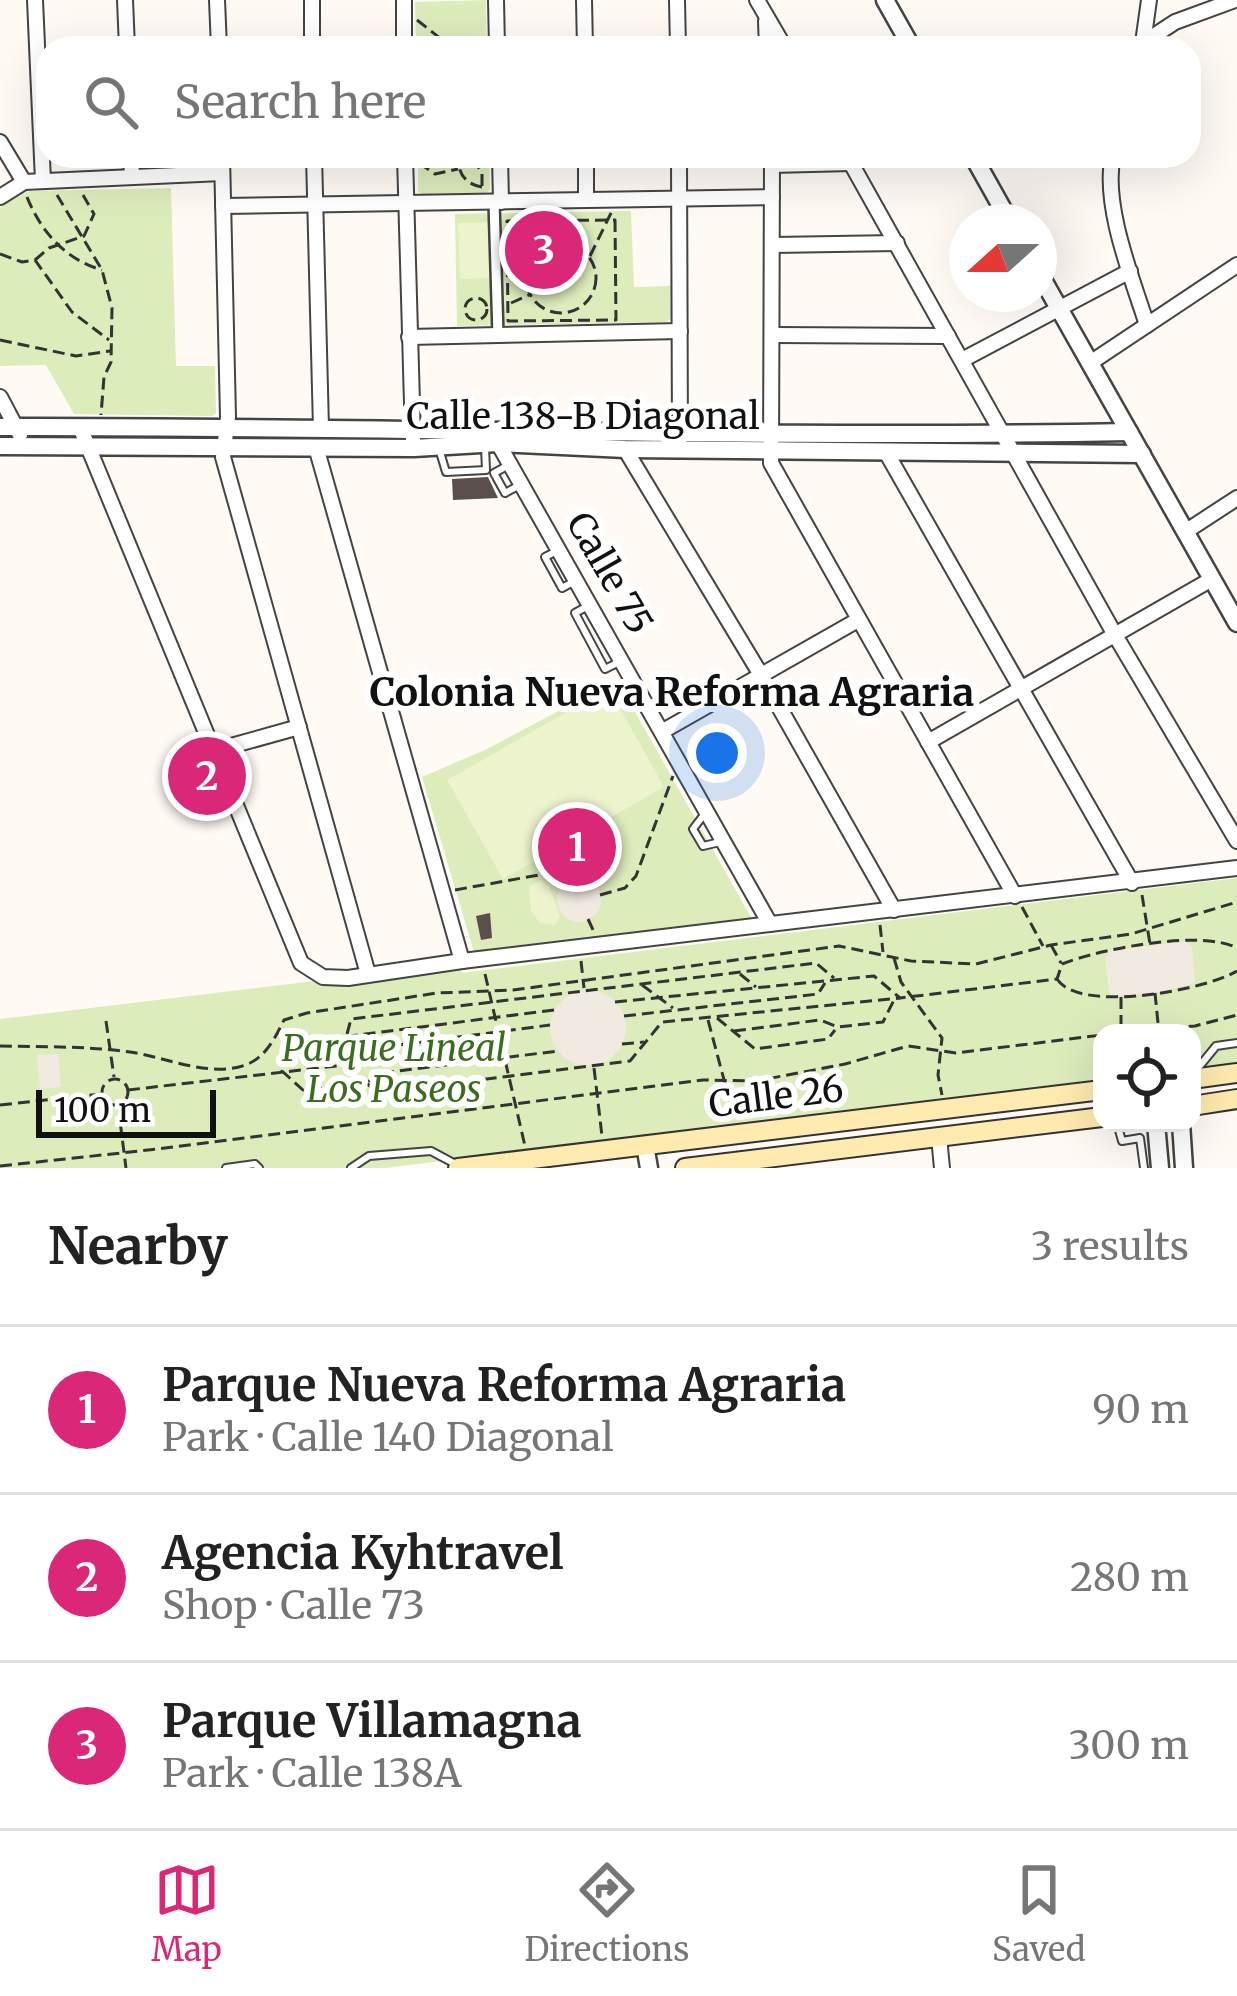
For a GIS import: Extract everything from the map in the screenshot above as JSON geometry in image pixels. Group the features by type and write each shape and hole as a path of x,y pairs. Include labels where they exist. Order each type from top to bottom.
{"main road":[{"path":"1201,1076 1237,1073"},
{"name":"Calle 26","path":"460,1168 1093,1091"},
{"path":"1201,1105 1237,1100"},
{"name":"Calle 26","path":"685,1168 1093,1118"}],"street":[{"path":"35,0 38,36"},
{"path":"125,0 126,36"},
{"path":"217,0 218,36"},
{"path":"312,0 312,36"},
{"path":"404,0 404,36"},
{"path":"496,0 497,36"},
{"path":"584,0 585,36"},
{"path":"677,0 678,36"},
{"path":"758,0 778,36"},
{"path":"885,0 905,36"},
{"path":"1144,36 1149,0"},
{"path":"1156,36 1175,22 1235,0"},
{"path":"766,16 767,36"},
{"path":"0,142 24,186"},
{"path":"47,168 48,184"},
{"path":"132,168 132,177"},
{"path":"222,168 223,457 368,974"},
{"path":"314,168 318,438 462,961"},
{"path":"409,168 406,203 414,448"},
{"path":"498,168 494,199 498,335"},
{"path":"586,168 586,200"},
{"path":"679,168 680,441"},
{"path":"772,168 769,442 775,474 1018,901"},
{"path":"859,168 1012,454 1237,841"},
{"path":"980,168 1000,204"},
{"path":"1112,168 1111,186 1147,325"},
{"path":"0,197 24,186 222,173"},
{"path":"223,206 772,197"},
{"path":"773,245 897,243"},
{"path":"1090,363 1237,265"},
{"path":"962,360 1130,271"},
{"path":"1057,304 1237,623"},
{"path":"409,337 680,331"},
{"path":"773,335 948,336"},
{"path":"0,397 8,427 25,447"},
{"name":"Calle 138-B Diagonal","path":"8,427 318,438 414,448 491,443 625,449 680,441"},
{"path":"80,427 301,963 323,977 894,910 1137,887 1237,868"},
{"name":"Calle 138-B Diagonal","path":"318,438 411,428 769,442 1129,432"},
{"name":"Calle 138-B Diagonal","path":"0,446 89,448 226,436"},
{"name":"Calle 138-B Diagonal","path":"769,442 886,452 1142,454"},
{"name":"Calle 75","path":"491,443 511,464 770,924"},
{"path":"625,449 894,910"},
{"path":"886,452 1137,887"},
{"path":"1186,532 1237,498"},
{"path":"928,742 1213,579"},
{"path":"663,731 858,620"},
{"path":"186,763 299,727"},
{"path":"1154,1132 1150,1148 1160,1168"},
{"path":"1181,1132 1184,1168"},
{"path":"938,1137 942,1168"},
{"path":"645,1145 649,1168"}],"lane":[{"path":"438,446 446,472 485,470 491,443"},
{"path":"1201,1065 1216,1046 1237,1043"},
{"path":"1120,1132 1122,1141 1141,1138 1150,1148 1144,1168"},
{"path":"351,1168 369,1156 431,1151 460,1168"},
{"path":"226,1168 255,1164 259,1168"}],"path":[{"path":"412,16 436,36"},
{"path":"423,168 435,174 450,174 459,168 471,185 482,186 494,199"},
{"path":"479,168 482,186"},
{"path":"48,184 102,270 112,308 112,351 100,395 101,417"},
{"path":"24,186 29,204 59,247 77,263 102,270"},
{"path":"0,254 22,262 35,260 49,248 84,236 94,214 81,187"},
{"path":"589,257 613,209"},
{"path":"523,211 539,251"},
{"path":"507,220 608,220 615,220 616,320 508,321 507,220"},
{"path":"496,238 532,259"},
{"path":"566,243 589,257 595,286 584,304 563,313 542,307 528,290 526,278 539,251 566,243"},
{"path":"35,260 72,312 112,341"},
{"path":"584,304 589,323"},
{"path":"531,327 542,307"},
{"path":"0,340 76,356 112,351"},
{"path":"600,895 632,884 674,775"},
{"path":"452,890 550,873 583,878"},
{"path":"1137,887 1150,946"},
{"path":"1018,901 1038,942 1048,946 1062,964"},
{"path":"0,1046 111,1051 226,1067 249,1064 268,1048 284,1020 307,1013 839,946 945,965 976,964 1147,928 1237,902"},
{"path":"588,920 598,939"},
{"path":"880,925 883,954"},
{"path":"1062,964 1097,953 1150,946 1216,941 1237,947"},
{"path":"579,947 584,989"},
{"path":"894,957 901,982 942,1038 938,1075 943,1096"},
{"path":"482,958 525,1147"},
{"path":"346,1036 351,1019 584,989 816,963 836,979"},
{"path":"1062,964 1058,979 1063,988 1079,995 1155,993 1220,980 1237,971"},
{"path":"738,991 752,971"},
{"path":"739,973 757,988"},
{"path":"615,1002 874,976 897,998"},
{"path":"368,1084 376,1093 630,1061 662,1022 1058,979"},
{"path":"624,1016 818,994 826,980"},
{"path":"640,984 676,1010"},
{"path":"1155,993 1158,1024"},
{"path":"1119,1024 1121,995"},
{"path":"734,1031 820,1020 838,1027 883,1022 897,998"},
{"path":"282,1071 303,1042 554,1010"},
{"path":"1201,1024 1237,1015"},
{"path":"716,1017 755,1049 828,1039 838,1027"},
{"path":"707,1018 736,1134"},
{"path":"106,1022 115,1078"},
{"path":"346,1036 360,1050 550,1025"},
{"path":"0,1166 55,1163 124,1150 517,1103 756,1081 908,1046 956,1054 1093,1035"},
{"path":"128,1090 414,1058 428,1053 437,1040"},
{"path":"622,1044 646,1042"},
{"path":"368,1084 373,1074 558,1051"},
{"path":"594,1066 603,1138"},
{"path":"282,1071 304,1090 368,1084"},
{"path":"101,1094 109,1104 125,1101 128,1090 115,1078"},
{"path":"101,1094 103,1085 115,1078"},
{"path":"50,1088 50,1100"},
{"path":"0,1106 101,1094"},
{"path":"118,1105 126,1168"}],"green space":[{"path":"486,0 487,36 416,36 415,2"},
{"path":"418,168 489,168 486,193 422,195"},
{"path":"171,188 176,366 215,366 216,413 74,414 46,365 0,366 0,207 29,191"},
{"path":"631,211 634,287 671,286 672,318 666,322 457,326 455,214"},
{"path":"491,222 493,278 460,279 458,223"},
{"path":"617,680 752,919 474,952 422,777 485,750"},
{"path":"609,688 664,787 503,879 447,780"},
{"name":"Parque Lineal Los Paseos","path":"1237,878 1237,1063 1201,1067 1201,1024 1093,1024 1093,1080 385,1168 0,1168 0,1019 456,964 462,973"},
{"path":"541,880 549,886 560,916 555,925 540,923 531,911 529,886"}],"shaded area":[{"path":"579,878 594,885 601,900 594,915 579,922 564,915 557,900 564,885"},
{"path":"1185,941 1192,947 1195,983 1110,997 1105,960 1109,951"},
{"path":"588,990 615,1001 626,1028 615,1055 588,1066 561,1055 550,1028 561,1001"},
{"path":"58,1054 61,1087 40,1089 37,1055"}],"building":[{"path":"488,477 498,498 453,500 452,479"},
{"path":"208,766 215,784 196,791 192,779 205,774 203,768"},
{"path":"490,913 492,938 481,940 476,916"}],"place":[{"name":"Parque Villamagna","path":"544,250"},
{"name":"Agencia Kyhtravel","path":"207,776"},
{"name":"Parque Nueva Reforma Agraria","path":"577,847"}],"district":[{"name":"Colonia Nueva Reforma Agraria","path":"672,692"}]}
